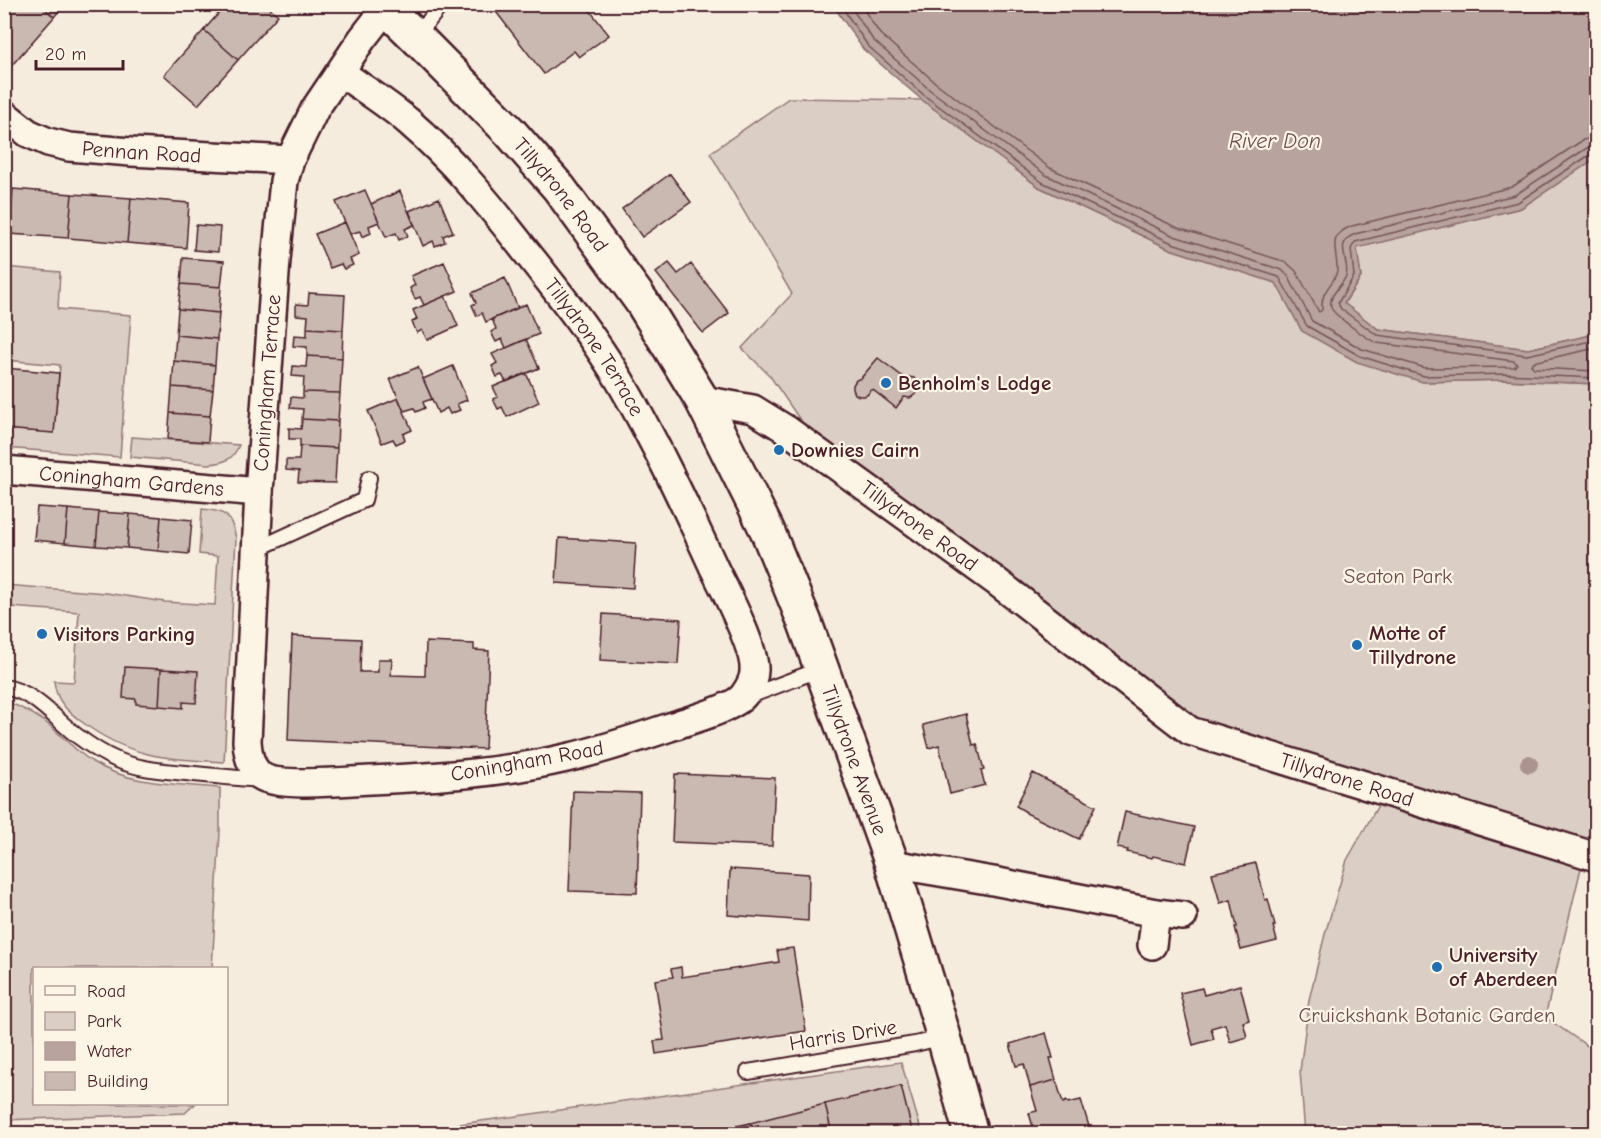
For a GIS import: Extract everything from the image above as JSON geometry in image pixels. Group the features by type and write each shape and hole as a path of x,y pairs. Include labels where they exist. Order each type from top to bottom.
{"main road":[{"name":"Tillydrone Road","path":"384,6 510,132 559,188 642,302 702,400"},
{"name":"Tillydrone Avenue","path":"702,400 767,530 805,623 892,864 971,1134"}],"street":[{"name":"Coningham Terrace","path":"268,780 258,774 252,765 248,755 247,741 255,550 284,181 290,159 315,109 384,6"},
{"name":"Tillydrone Terrace","path":"340,72 409,122 460,172 549,281 618,378 653,441 752,654 755,671 747,692"},
{"name":"Pennan Road","path":"4,114 28,133 48,142 69,147 290,159"},
{"name":"Tillydrone Road","path":"702,400 753,409 787,430 998,582 1190,730 1596,857"},
{"name":"Coningham Gardens","path":"4,470 259,492"},
{"name":"Coningham Road","path":"268,780 294,783 435,777 518,767 612,746 695,718 747,692"},
{"path":"892,864 1183,916"},
{"path":"1152,945 1156,913"}],"lane":[{"path":"416,37 442,4"},
{"path":"255,550 364,500 369,478"},
{"name":"Coningham Road","path":"747,692 821,669"},
{"path":"4,687 25,694 41,704 75,734 114,759 165,771 268,780"},
{"name":"Harris Drive","path":"748,1072 944,1037"}],"green space":[{"name":"Seaton Park","path":"789,98 922,100 1039,187 1170,249 1276,283 1302,331 1423,382 1505,380 1596,384 1596,844 1197,718 811,436 770,376 742,348 792,294 710,153"},
{"path":"1596,158 1596,334 1528,349 1378,329 1344,304 1361,277 1356,248 1521,208"},
{"path":"4,267 60,272 58,309 131,315 120,457 5,448 5,429 54,433 60,365 5,360"},
{"path":"132,437 239,445 227,460 209,464 130,457"},
{"path":"202,509 217,511 226,516 232,524 236,538 224,762 167,758 133,750 100,734 67,709 57,694 54,681 74,682 79,612 10,607 5,657 5,585 215,605 218,556 199,554"},
{"path":"5,701 38,717 85,757 105,769 153,782 220,788 220,832 212,967 33,967 33,1105 194,1105 185,1113 5,1120"},
{"name":"Cruickshank Botanic Garden","path":"1380,802 1582,864 1545,1017 1596,1052 1596,1133 1305,1134 1300,1071 1309,1000 1325,934 1347,860"},
{"path":"901,1062 922,1133 448,1134 446,1126"}],"water":[{"name":"River Don","path":"833,5 1596,5 1596,158 1521,208 1357,248 1361,277 1344,303 1378,329 1528,349 1596,334 1596,384 1505,380 1423,382 1357,362 1302,331 1276,283 1170,249 1039,187 922,100 863,49"}],"building":[{"path":"4,4 40,4 54,17 5,73"},
{"path":"40,4 65,4 54,17"},
{"path":"227,4 265,4 278,15 238,60 204,30"},
{"path":"490,4 585,4 609,35 579,57 574,51 544,74"},
{"path":"204,30 238,60 198,105 164,75"},
{"path":"670,174 691,202 642,237 622,209"},
{"path":"4,188 13,189 9,234 4,233"},
{"path":"13,189 72,194 68,238 9,234"},
{"path":"365,190 379,222 369,226 371,233 362,237 360,231 350,234 336,202"},
{"path":"400,191 414,225 405,229 408,236 399,240 396,233 386,237 371,204"},
{"path":"72,194 131,198 127,243 68,238"},
{"path":"131,198 189,203 186,248 127,243"},
{"path":"439,198 453,232 443,236 445,242 435,246 433,241 423,246 409,211"},
{"path":"345,222 359,255 350,259 353,265 344,269 341,264 330,268 315,234"},
{"path":"196,225 220,227 218,252 194,250"},
{"path":"183,258 224,261 221,287 181,284"},
{"path":"444,262 457,291 424,305 420,297 415,299 410,288 415,285 411,276"},
{"path":"669,263 678,274 691,264 729,313 703,333 656,273"},
{"path":"505,278 518,308 486,322 482,313 477,316 472,305 476,303 472,293"},
{"path":"181,284 221,287 219,313 178,309"},
{"path":"309,293 345,295 343,330 307,328 308,316 296,315 296,304 308,305"},
{"path":"445,296 458,326 427,340 422,330 417,333 412,322 417,319 413,310"},
{"path":"526,304 539,334 506,348 502,339 496,342 491,332 496,329 492,319"},
{"path":"178,309 219,313 217,339 176,335"},
{"path":"307,328 343,330 342,358 307,356 307,347 293,346 294,335 307,336"},
{"path":"176,335 217,339 215,365 174,361"},
{"path":"526,339 539,368 506,382 502,375 497,377 492,366 497,363 492,354"},
{"path":"307,356 342,358 340,393 303,392 304,377 292,376 293,366 306,367"},
{"name":"Benholm's Lodge","path":"878,358 906,379 914,378 920,385 917,393 910,398 904,397 896,408 873,390 867,395 859,396 853,389 856,380 861,378"},
{"path":"174,361 215,365 213,390 172,387"},
{"path":"453,366 467,400 457,404 460,410 450,414 447,408 438,413 423,379"},
{"path":"418,367 432,399 423,402 425,408 416,412 414,408 404,411 390,379"},
{"path":"4,368 59,373 54,433 4,429"},
{"path":"526,373 539,402 507,417 502,407 498,409 493,399 498,397 493,387"},
{"path":"172,387 213,390 210,416 170,413"},
{"path":"303,392 340,393 338,421 302,419 303,409 290,408 291,397 303,398"},
{"path":"398,398 412,430 403,434 405,440 396,444 393,439 382,443 368,411"},
{"path":"170,413 210,416 208,442 168,439"},
{"path":"302,419 338,421 337,448 300,446 300,439 289,439 289,428 301,429"},
{"path":"300,446 337,448 335,483 298,482 299,471 286,470 286,460 299,460"},
{"path":"37,507 68,509 65,543 34,540"},
{"path":"68,509 99,512 96,546 65,543"},
{"path":"99,512 130,514 127,548 96,546"},
{"path":"130,514 161,517 158,551 127,548"},
{"path":"161,517 192,520 189,554 158,551"},
{"path":"559,538 636,543 633,588 556,583"},
{"path":"603,614 681,619 678,664 600,660"},
{"path":"292,636 361,639 360,672 378,672 378,659 392,659 391,675 425,676 426,642 474,644 474,650 489,651 485,749 288,740"},
{"path":"125,667 161,669 159,706 136,704 136,699 123,698"},
{"path":"161,669 198,671 196,703 183,702 183,708 159,706"},
{"path":"966,714 973,745 977,744 984,770 981,771 985,785 950,794 939,745 929,748 923,725"},
{"path":"1033,773 1096,806 1079,839 1016,806"},
{"path":"675,774 775,778 772,846 672,842"},
{"path":"573,791 640,793 637,893 569,891"},
{"path":"1125,812 1194,827 1186,863 1153,856 1152,858 1117,848"},
{"path":"1256,863 1265,900 1268,899 1277,941 1241,950 1231,900 1220,903 1212,873"},
{"path":"730,869 809,874 808,921 728,915"},
{"path":"793,948 806,1031 656,1054 654,1041 664,1040 655,980 673,977 671,969 681,967 682,977 779,962 777,950"},
{"path":"1240,985 1249,1020 1243,1022 1247,1037 1230,1042 1225,1024 1211,1028 1214,1039 1193,1045 1180,993 1202,988 1204,995"},
{"path":"1046,1033 1056,1080 1030,1087 1024,1064 1016,1066 1010,1044"},
{"path":"1056,1080 1063,1103 1081,1100 1091,1133 1062,1134 1061,1128 1052,1131 1053,1134 1035,1134 1029,1113 1037,1111 1030,1087"},
{"path":"901,1086 912,1130 897,1134 832,1134 825,1104"},
{"path":"825,1104 832,1134 753,1134 750,1123"},
{"path":"750,1123 753,1134 707,1134 713,1132"}],"place":[{"name":"Benholm's Lodge","path":"886,383"},
{"name":"Downies Cairn","path":"779,450"},
{"name":"Visitors Parking","path":"42,634"},
{"name":"Motte of Tillydrone","path":"1357,645"},
{"name":"University of Aberdeen","path":"1437,967"}]}
